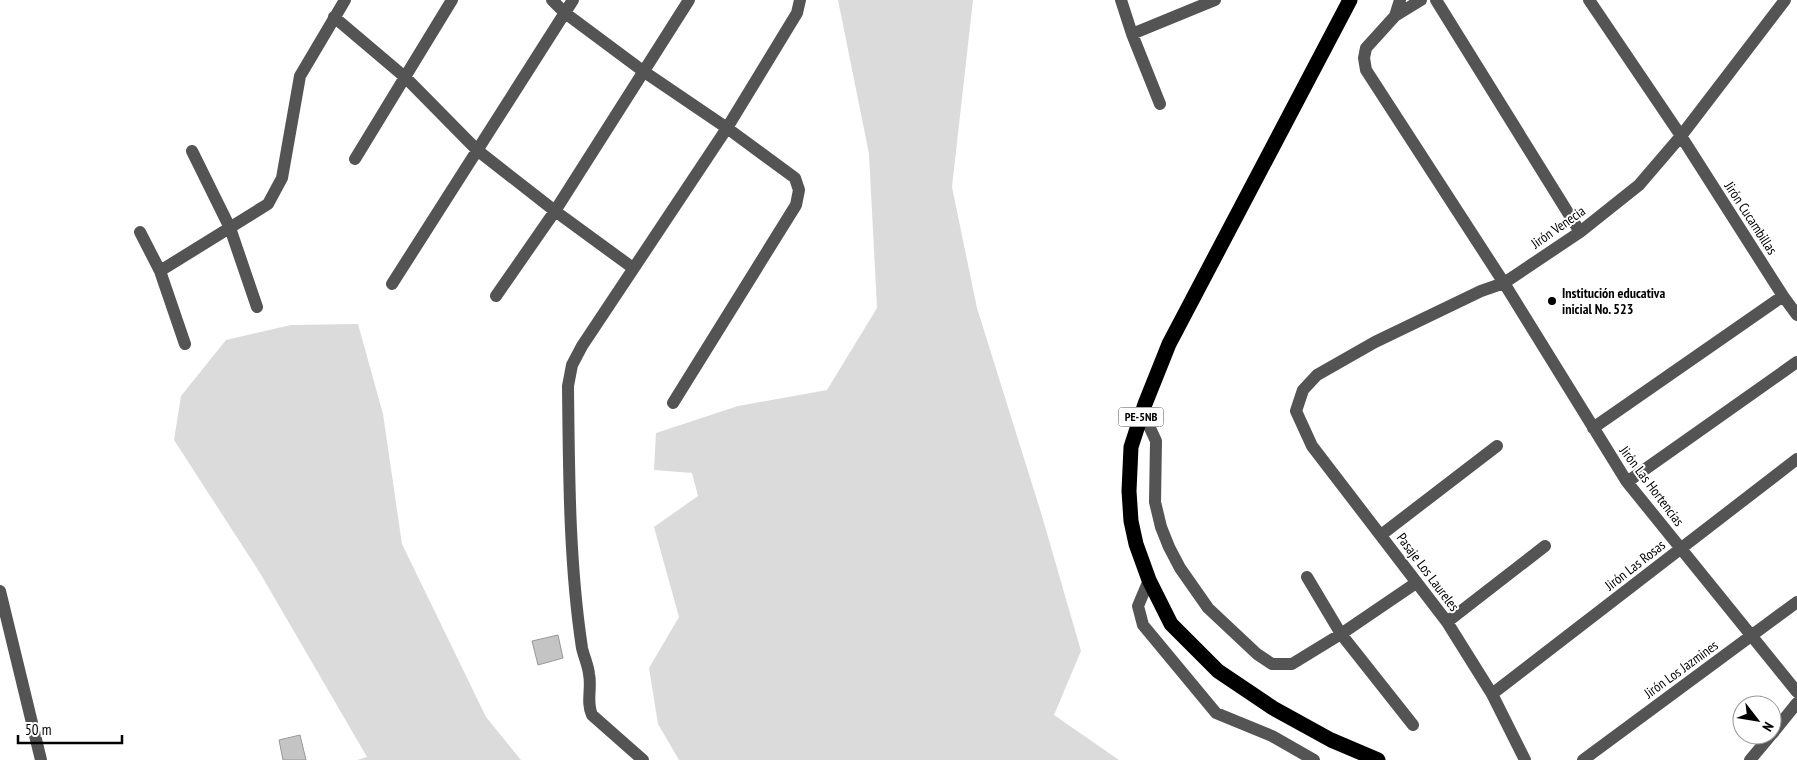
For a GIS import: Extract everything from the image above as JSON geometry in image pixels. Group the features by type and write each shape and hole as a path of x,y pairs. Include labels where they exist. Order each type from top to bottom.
{"highway":[{"name":"PE-5NB","path":"1350,0 1169,344 1131,447 1129,491 1131,521 1136,544 1149,580 1171,624 1218,671 1281,713 1331,740 1378,760"}],"street":[{"path":"160,271 268,204 282,178 300,76 345,0"},
{"path":"355,159 452,0"},
{"path":"552,0 565,13 643,71 727,128 795,178 799,190 796,205 673,403"},
{"path":"392,284 573,0"},
{"path":"496,296 556,211 689,0"},
{"path":"642,760 592,715 589,709 588,701 591,690 589,674 582,650 571,549 568,386 572,365 633,268 727,128 797,13 800,0"},
{"path":"1121,0 1132,34 1160,104"},
{"path":"1132,34 1215,0"},
{"path":"1395,16 1400,0"},
{"path":"1395,16 1422,0"},
{"path":"1436,0 1580,232"},
{"name":"Jirón Cucambillas","path":"1589,0 1681,136 1797,315"},
{"name":"Jirón Venecia","path":"1296,410 1303,390 1317,375 1375,342 1481,291 1504,283 1580,232 1639,185 1681,136 1785,0"},
{"name":"Jirón Las Hortencias","path":"1395,16 1366,48 1364,58 1366,70 1504,283 1628,482 1797,692"},
{"path":"334,17 406,78 477,150 633,268"},
{"path":"192,151 230,228 257,307"},
{"path":"140,232 160,271 185,344"},
{"path":"1593,428 1783,296"},
{"path":"1628,482 1797,362"},
{"name":"Pasaje Los Laureles","path":"1296,410 1312,446 1447,622 1492,694 1525,760"},
{"path":"1141,416 1156,440 1155,502 1160,527 1180,568 1208,608 1257,654 1272,664 1292,664 1341,634 1416,583"},
{"path":"1381,535 1497,446"},
{"name":"Jirón Las Rosas","path":"1492,694 1797,459"},
{"path":"1447,622 1545,546"},
{"path":"1307,577 1341,634 1413,725"},
{"path":"1149,580 1138,606 1143,625 1216,713 1272,736 1314,760"},
{"path":"0,591 41,760"},
{"name":"Jirón Los Jazmines","path":"1583,760 1797,602"},
{"path":"1782,721 1797,703"},
{"path":"1750,760 1762,745"}],"shaded area":[{"path":"838,0 973,0 952,187 977,308 1042,516 1081,651 1054,715 1119,760 679,760 658,724 649,668 679,617 654,527 698,496 692,473 654,470 656,433 738,406 827,390 877,308 869,154"},
{"path":"358,324 383,414 402,544 486,717 521,760 357,760 367,757 260,573 174,440 181,396 226,340 291,325"}],"building":[{"path":"558,635 563,658 538,665 532,641"},
{"path":"300,735 306,760 283,760 279,740"}],"place":[{"name":"Institución educativa inicial No. 523","path":"1552,301"}]}
